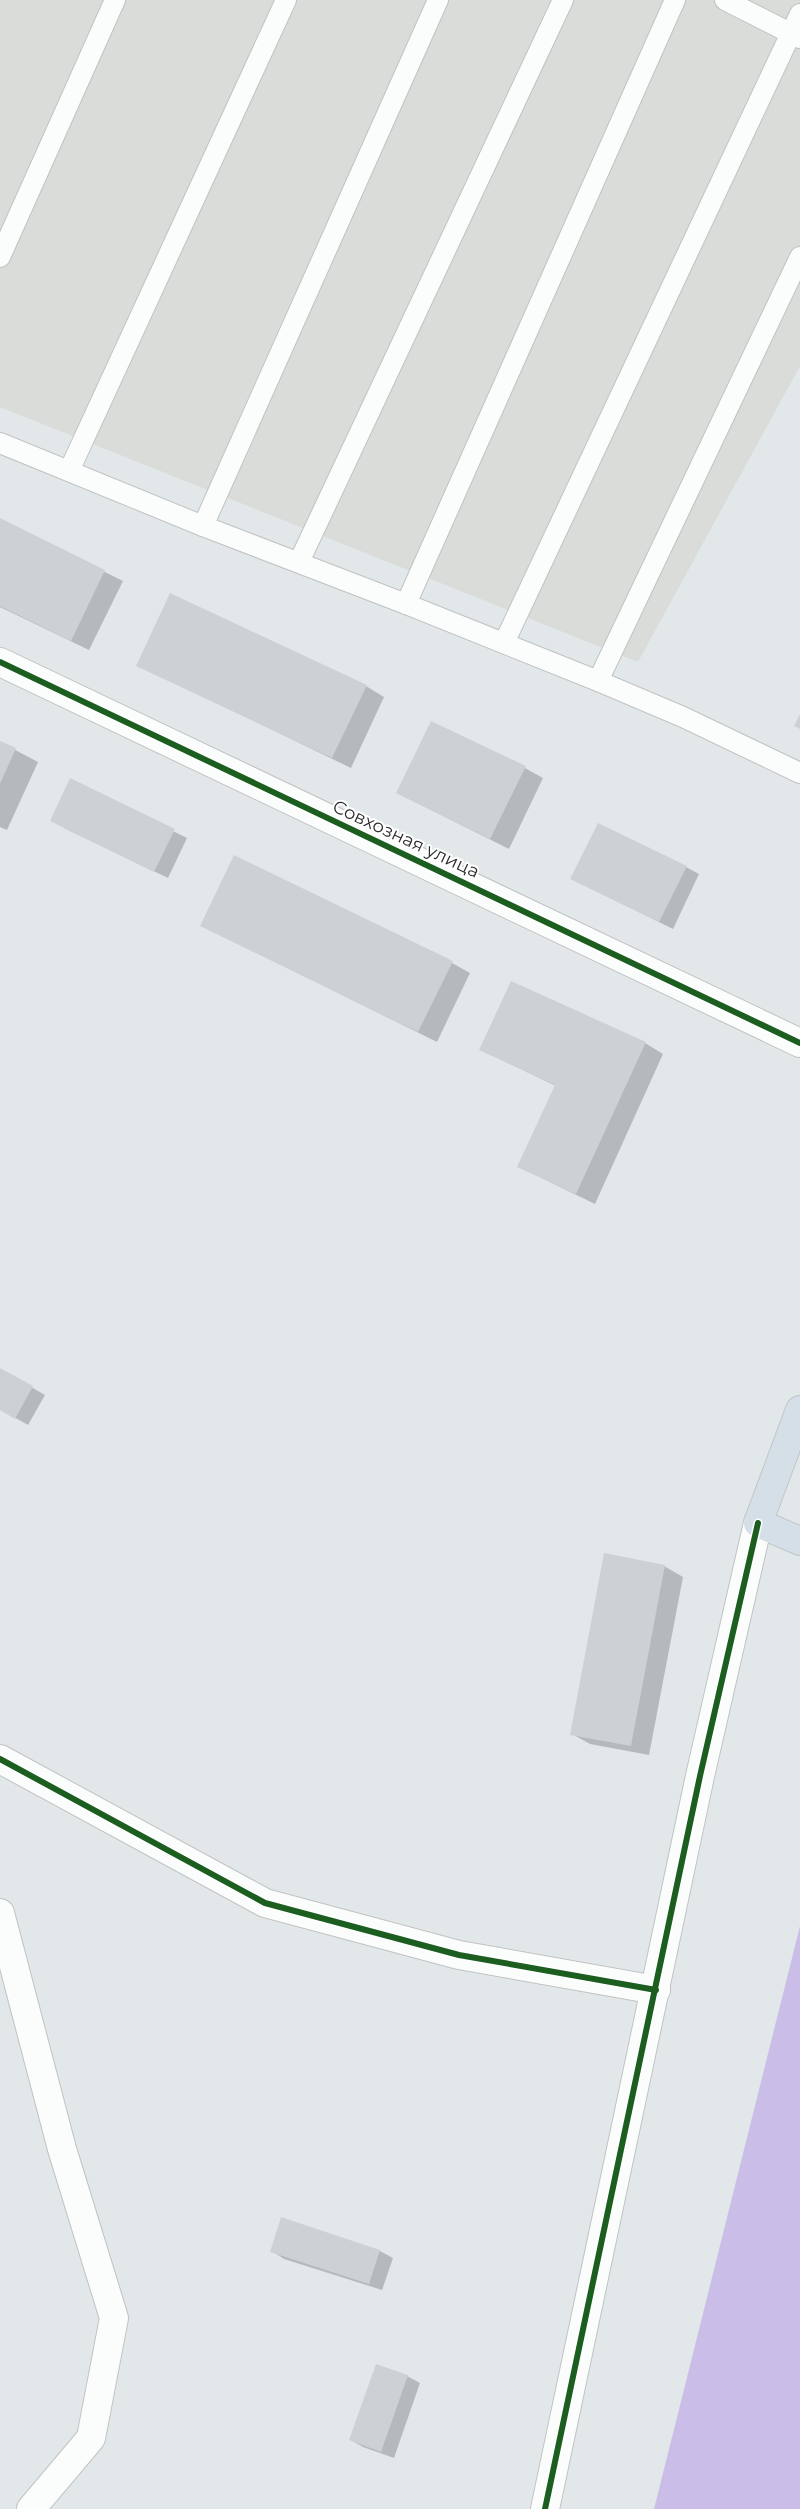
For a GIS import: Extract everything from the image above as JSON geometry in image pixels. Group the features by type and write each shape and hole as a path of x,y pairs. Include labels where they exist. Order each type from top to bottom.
{"main road":[{"path":"800,1410 758,1522 800,1541"}],"street":[{"name":"Совхозная улица","path":"0,662 800,1043"},
{"path":"545,2509 700,1776 758,1522"},
{"path":"0,1759 265,1903 459,1955 656,1990"},
{"path":"0,1913 62,2149 114,2318 91,2438 31,2509"}],"lane":[{"path":"0,257 115,0"},
{"path":"69,471 286,0"},
{"path":"203,526 438,0"},
{"path":"299,562 563,0"},
{"path":"406,604 676,0"},
{"path":"725,0 796,36"},
{"path":"504,643 796,36 800,14"},
{"path":"598,681 800,257"},
{"path":"0,443 203,526 299,562 598,681 683,717 800,773"}],"shaded area":[{"path":"0,0 800,0 800,366 638,662 0,407"},
{"path":"800,1926 800,2509 654,2509"}],"building":[{"path":"0,518 105,570 71,641 0,606"},
{"path":"170,593 367,685 332,758 136,666"},
{"path":"800,714 800,729 794,726"},
{"path":"431,721 526,766 490,839 396,793"},
{"path":"0,741 16,748 0,784"},
{"path":"70,778 175,829 154,872 50,821"},
{"path":"598,823 687,866 659,922 570,879"},
{"path":"234,855 453,961 418,1032 200,926"},
{"path":"511,981 646,1042 576,1194 517,1167 555,1085 479,1050"},
{"path":"0,1368 33,1386 15,1419 0,1410"},
{"path":"604,1553 665,1565 631,1746 570,1735"},
{"path":"281,2217 380,2250 369,2284 270,2252"},
{"path":"376,2364 408,2375 381,2452 349,2440"}],"cycle path":[{"path":"0,662 800,1043"},
{"path":"545,2509 700,1776 758,1523"},
{"path":"0,1759 265,1903 459,1955 656,1990"}]}
